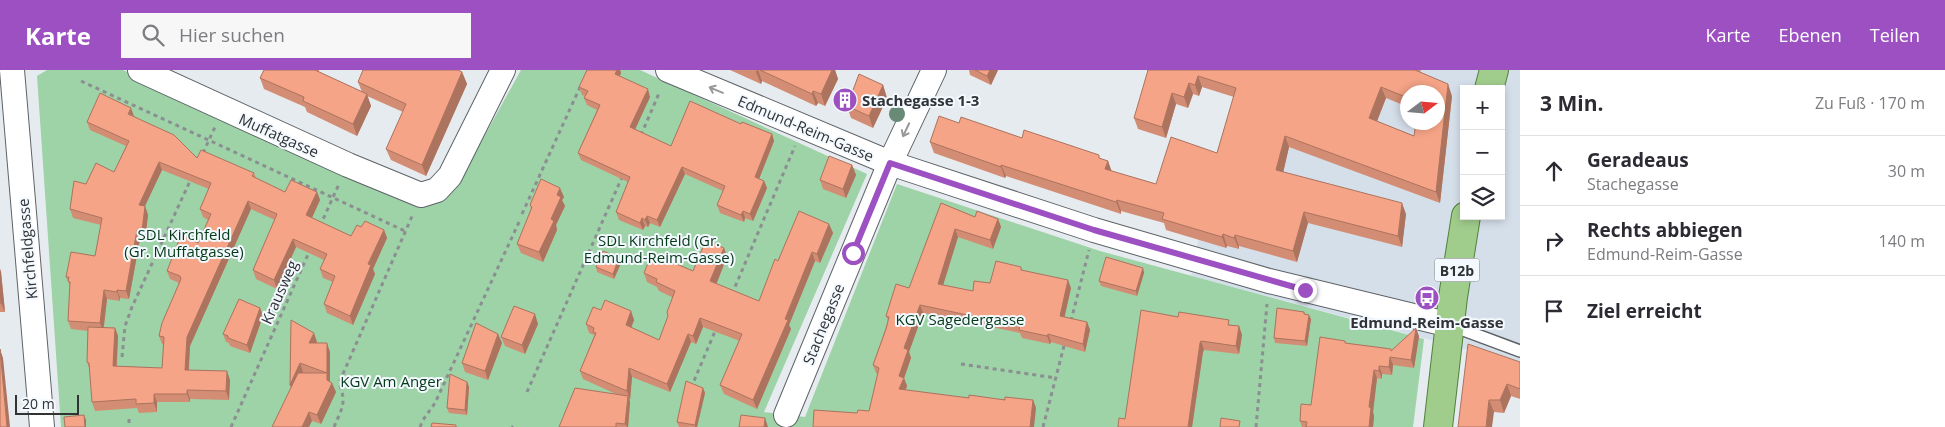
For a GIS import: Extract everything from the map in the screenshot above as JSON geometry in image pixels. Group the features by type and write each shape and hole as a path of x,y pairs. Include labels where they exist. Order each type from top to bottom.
{"main road":[{"path":"1489,85 1494,70"},
{"name":"B12b","path":"1438,427 1465,220"}],"street":[{"name":"Muffatgasse","path":"140,70 223,110 421,196"},
{"path":"421,196 437,190 450,176 503,70"},
{"name":"Edmund-Reim-Gasse","path":"669,70 890,163 1094,230 1269,281 1450,325"},
{"name":"Stachegasse","path":"786,415 890,163 934,70"},
{"name":"Kirchfeldgasse","path":"8,79 42,427"}],"lane":[{"name":"Edmund-Reim-Gasse","path":"1450,325 1520,351"}],"path":[{"path":"638,142 669,70"},
{"path":"522,214 583,79"},
{"path":"81,81 209,142 405,231"},
{"path":"201,159 223,110"},
{"path":"730,297 803,128"},
{"path":"318,233 348,165"},
{"path":"526,392 626,169"},
{"path":"122,357 126,326 132,307 193,176"},
{"path":"334,427 343,406 344,396 339,384 421,196"},
{"path":"420,427 436,403 520,220"},
{"path":"1070,323 1094,230"},
{"name":"Krausweg","path":"231,427 314,242"},
{"path":"1256,427 1269,281"},
{"path":"688,396 718,324"},
{"path":"1043,427 1066,341"},
{"path":"961,364 1056,378"},
{"path":"128,419 129,427"}],"shaded area":[{"path":"1214,70 1520,70 1520,368 1476,352 1191,276 1199,237 1246,82"}],"green space":[{"path":"47,70 123,70 421,202 456,187 521,70 640,70 867,174 764,412 805,417 897,184 1100,251 1424,339 1413,427 61,427 37,76"}],"building":[{"path":"264,70 315,70 367,94 353,124 303,101 304,97 260,78"},
{"path":"363,70 458,70 462,72 422,165 386,149 406,104 358,82"},
{"path":"587,70 617,70 615,74 648,89 630,127 671,146 690,101 741,124 742,122 772,134 755,177 764,181 750,214 743,211 741,215 717,205 725,186 682,167 657,220 647,216 645,220 642,218 640,223 616,212 630,177 578,153 600,105 584,98 588,91 579,87"},
{"path":"760,70 832,70 821,94 813,91 812,94"},
{"path":"975,70 990,70 987,76"},
{"path":"1148,70 1415,70 1448,84 1445,111 1445,85 1400,85 1400,95 1381,87 1369,118 1414,136 1415,130 1443,130 1436,192 1285,136 1276,170 1402,203 1398,236 1304,212 1293,251 1235,235 1234,238 1223,234 1222,237 1162,219 1164,213 1117,200 1116,202 1001,165 1001,167 930,142 939,116 959,123 961,117 1022,138 1024,130 1099,155 1099,158 1108,161 1105,169 1156,184 1171,137 1217,153 1236,88 1198,76 1195,85 1189,83 1184,97 1172,93 1162,127 1134,118"},
{"path":"859,74 883,85 869,116 847,106"},
{"path":"100,93 131,108 128,114 174,135 197,158 201,150 254,173 252,176 285,192 291,180 317,192 306,215 351,236 357,225 361,227 365,221 384,230 368,264 371,265 350,316 324,304 335,276 320,269 327,254 293,239 274,280 253,270 277,214 248,201 187,337 185,370 227,371 226,391 187,390 187,394 154,394 154,403 136,404 136,399 92,402 89,363 87,362 88,327 115,328 113,366 162,368 164,337 159,336 162,323 181,279 180,276 167,271 181,235 198,243 211,214 200,209 211,183 159,162 139,205 145,206 142,231 137,230 126,291 104,290 100,323 68,321 70,282 68,281 69,277 66,277 71,252 95,256 102,218 70,209 74,181 86,184 96,163 114,172 129,141 87,122"},
{"path":"829,156 852,165 843,189 820,180"},
{"path":"541,179 560,188 557,195 561,197 551,219 554,221 539,252 517,244"},
{"path":"941,203 975,217 977,211 998,219 990,240 955,229 938,284 973,291 974,281 990,283 996,261 1021,267 1021,270 1068,280 1060,316 1087,322 1083,344 1048,334 1047,336 1019,330 1020,326 920,305 904,348 908,350 899,376 904,378 899,389 969,398 969,395 1005,400 1005,397 1033,400 1030,427 813,427 814,410 857,413 858,410 869,411 879,368 873,365 886,329 889,317 886,316 896,284 909,288"},
{"path":"799,211 829,224 817,254 812,252 785,319 788,320 753,400 720,385 742,334 700,318 693,336 688,334 667,384 629,368 627,391 580,371 596,333 593,332 594,328 586,324 593,307 601,310 605,300 631,311 626,325 659,340 675,291 656,282 657,279 644,273 650,258 665,264 667,260 693,271 706,240 724,248 710,281 759,301 775,259 778,261"},
{"path":"603,251 619,258 613,274 596,267"},
{"path":"1106,257 1143,268 1136,291 1099,281"},
{"path":"239,299 260,308 247,345 228,338 228,336 223,334"},
{"path":"514,306 535,314 522,345 501,337"},
{"path":"1277,308 1304,312 1304,314 1309,315 1305,341 1274,338"},
{"path":"1141,310 1178,317 1179,312 1229,320 1228,325 1239,326 1236,346 1201,341 1188,427 1118,427 1119,418 1125,419"},
{"path":"291,320 314,333 309,343 327,343 327,373 300,363 290,385"},
{"path":"476,323 498,334 485,371 462,363"},
{"path":"1416,328 1411,360 1390,357 1389,367 1379,366 1379,371 1374,370 1369,407 1371,408 1369,427 1306,427 1307,422 1300,421 1301,404 1311,405 1320,337 1345,341 1345,343 1391,349 1391,351"},
{"path":"1468,344 1520,362 1520,389 1507,384 1500,400 1489,400 1486,427 1458,427"},
{"path":"0,349 7,427 0,427"},
{"path":"298,373 327,373 327,380 332,383 317,415 309,412 302,427 272,427"},
{"path":"450,374 467,382 465,410 447,408"},
{"path":"686,381 703,388 695,425 677,422"},
{"path":"575,388 628,396 625,424 616,423 616,427 559,427"},
{"path":"84,415 85,427 65,427 64,417"},
{"path":"741,415 765,418 764,427 739,427"},
{"path":"1221,418 1240,421 1239,427 1220,427"},
{"path":"432,423 456,425 456,427 431,427"}],"place":[{"name":"Stachegasse 1-3","path":"845,100"},
{"name":"Edmund-Reim-Gasse","path":"1427,298"}],"route":[{"path":"853,253 890,163 1094,230 1305,290"}],"park label":[{"name":"SDL Kirchfeld (Gr. Muffatgasse)","path":"184,242"},
{"name":"SDL Kirchfeld (Gr. Edmund-Reim-Gasse)","path":"659,248"},
{"name":"KGV Sagedergasse","path":"960,319"},
{"name":"KGV Am Anger","path":"391,381"}]}
